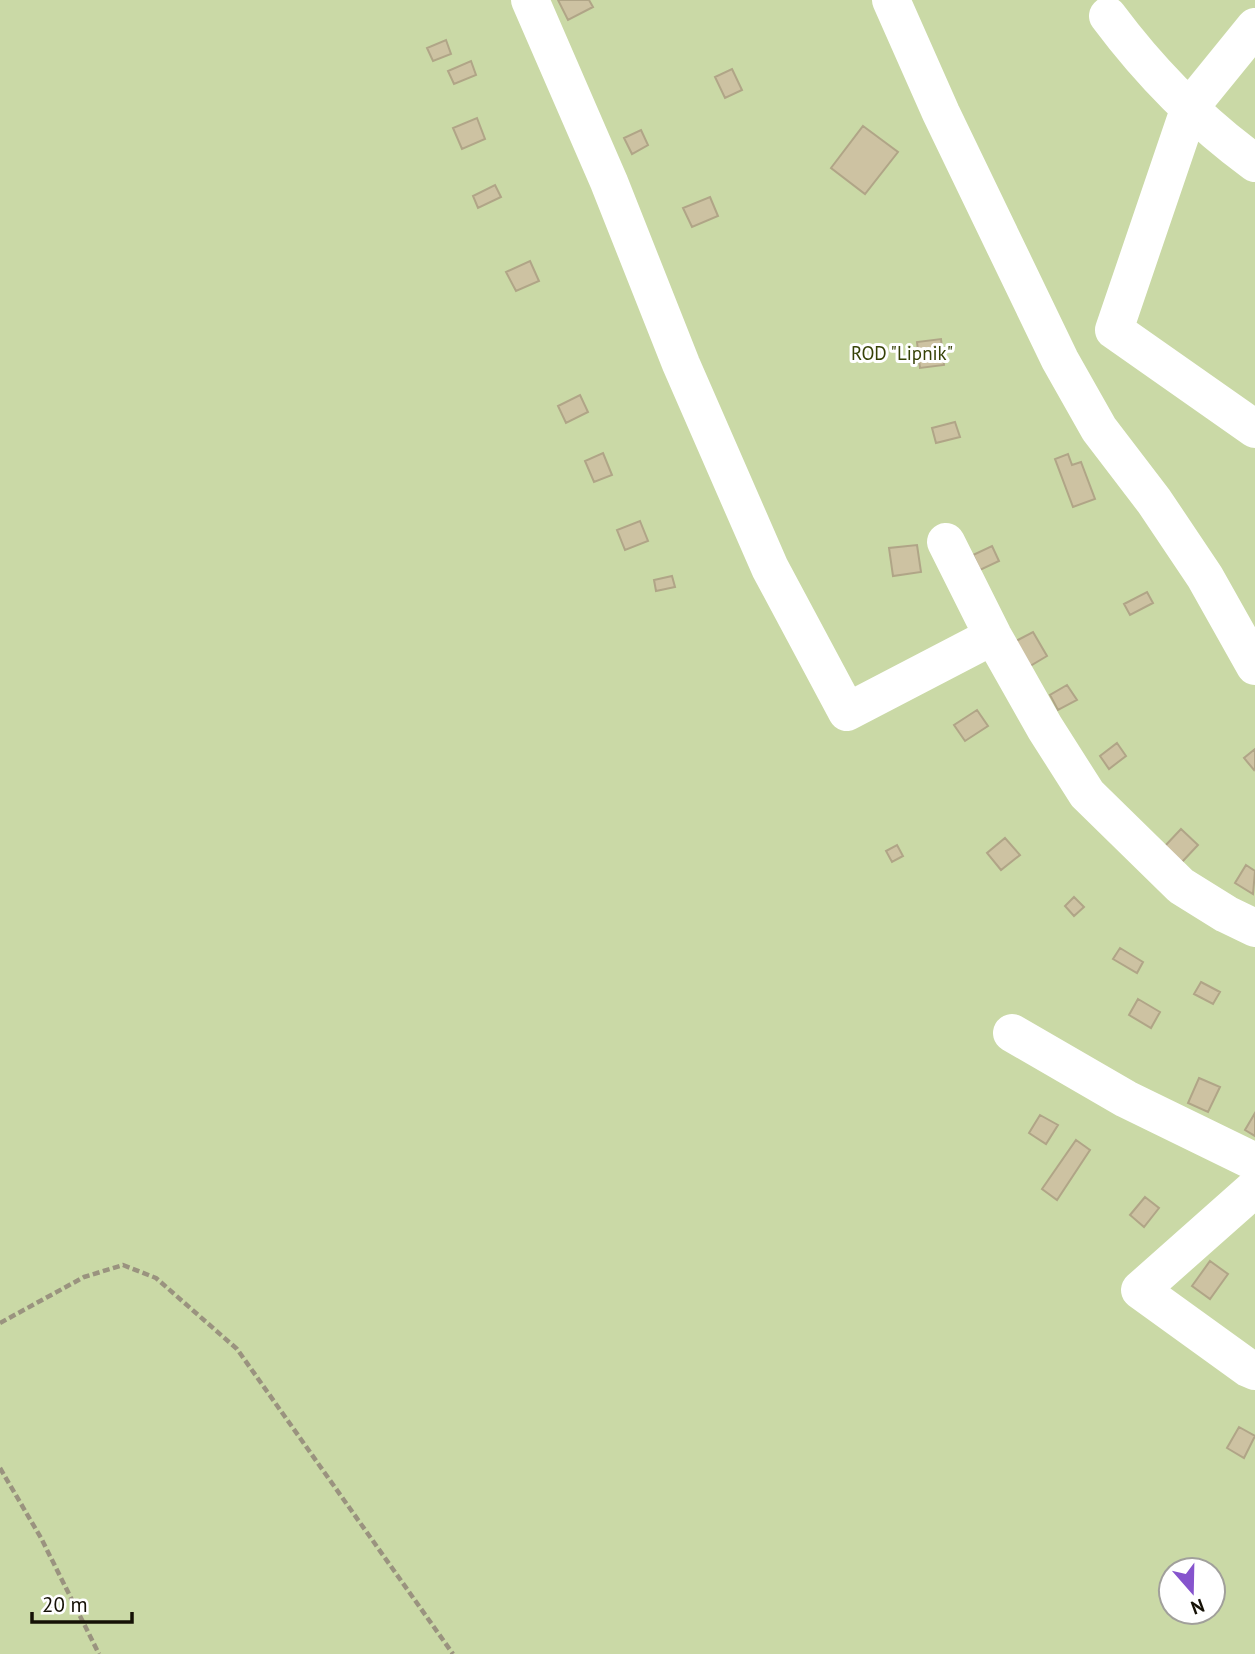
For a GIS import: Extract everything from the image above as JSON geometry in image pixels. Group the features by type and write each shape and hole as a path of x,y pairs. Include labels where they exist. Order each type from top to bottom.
{"lane":[{"path":"530,0 609,182 681,364 770,568 846,712 993,636"},
{"path":"891,0 941,113 1060,360 1100,429 1154,501 1205,577 1255,666"},
{"path":"1108,16 1138,56 1232,146 1255,163"},
{"path":"1255,27 1190,107 1114,330 1255,429"},
{"path":"946,542 993,636 1045,728 1087,794 1181,886 1226,914 1255,928"},
{"path":"1012,1033 1126,1099 1255,1162"},
{"path":"1255,1188 1140,1290 1255,1371"}],"path":[{"path":"0,1323 84,1277 122,1265 156,1278 236,1349 453,1654"},
{"path":"0,1468 41,1538 99,1654"}],"green space":[{"name":"ROD \"Lipnik\"","path":"0,0 1255,0 1255,1654 0,1654"}],"building":[{"path":"558,0 589,0 593,7 568,20"},
{"path":"446,40 451,54 433,61 427,48"},
{"path":"471,61 476,75 454,84 448,71"},
{"path":"732,69 742,90 725,98 715,77"},
{"path":"477,118 485,139 462,149 453,128"},
{"path":"863,126 898,152 865,194 831,168"},
{"path":"641,130 648,145 632,154 624,138"},
{"path":"495,185 501,197 478,208 473,196"},
{"path":"710,197 718,216 692,227 683,208"},
{"path":"530,261 539,281 516,291 506,272"},
{"path":"941,339 944,365 920,368 917,342"},
{"path":"580,395 588,412 566,423 558,406"},
{"path":"955,422 960,437 936,443 932,428"},
{"path":"603,453 612,475 594,482 585,461"},
{"path":"1068,454 1072,465 1081,462 1095,499 1073,507 1055,459"},
{"path":"640,521 648,541 625,550 617,530"},
{"path":"917,545 921,572 893,576 889,548"},
{"path":"992,546 999,561 980,570 973,555"},
{"path":"672,576 675,587 656,591 654,580"},
{"path":"1147,592 1153,603 1130,615 1124,604"},
{"path":"1033,632 1047,656 1030,666 1016,641"},
{"path":"1067,685 1077,700 1058,710 1050,695"},
{"path":"977,710 988,726 965,741 954,725"},
{"path":"1117,743 1126,756 1109,769 1100,756"},
{"path":"1255,749 1255,768 1254,770 1244,758"},
{"path":"1181,829 1198,845 1181,863 1164,847"},
{"path":"1005,838 1020,855 1001,870 987,853"},
{"path":"897,845 903,856 892,862 886,851"},
{"path":"1246,865 1255,871 1253,894 1235,883"},
{"path":"1074,897 1084,907 1074,916 1065,906"},
{"path":"1120,948 1143,962 1137,973 1113,959"},
{"path":"1201,982 1220,992 1213,1004 1194,994"},
{"path":"1138,999 1160,1012 1151,1028 1129,1015"},
{"path":"1199,1078 1220,1087 1208,1112 1188,1103"},
{"path":"1255,1113 1255,1136 1245,1130"},
{"path":"1040,1115 1058,1125 1046,1144 1029,1133"},
{"path":"1076,1140 1090,1150 1057,1200 1042,1189"},
{"path":"1145,1197 1159,1208 1144,1227 1130,1215"},
{"path":"1210,1261 1228,1274 1210,1299 1192,1286"},
{"path":"1239,1427 1255,1436 1244,1458 1227,1448"}]}
